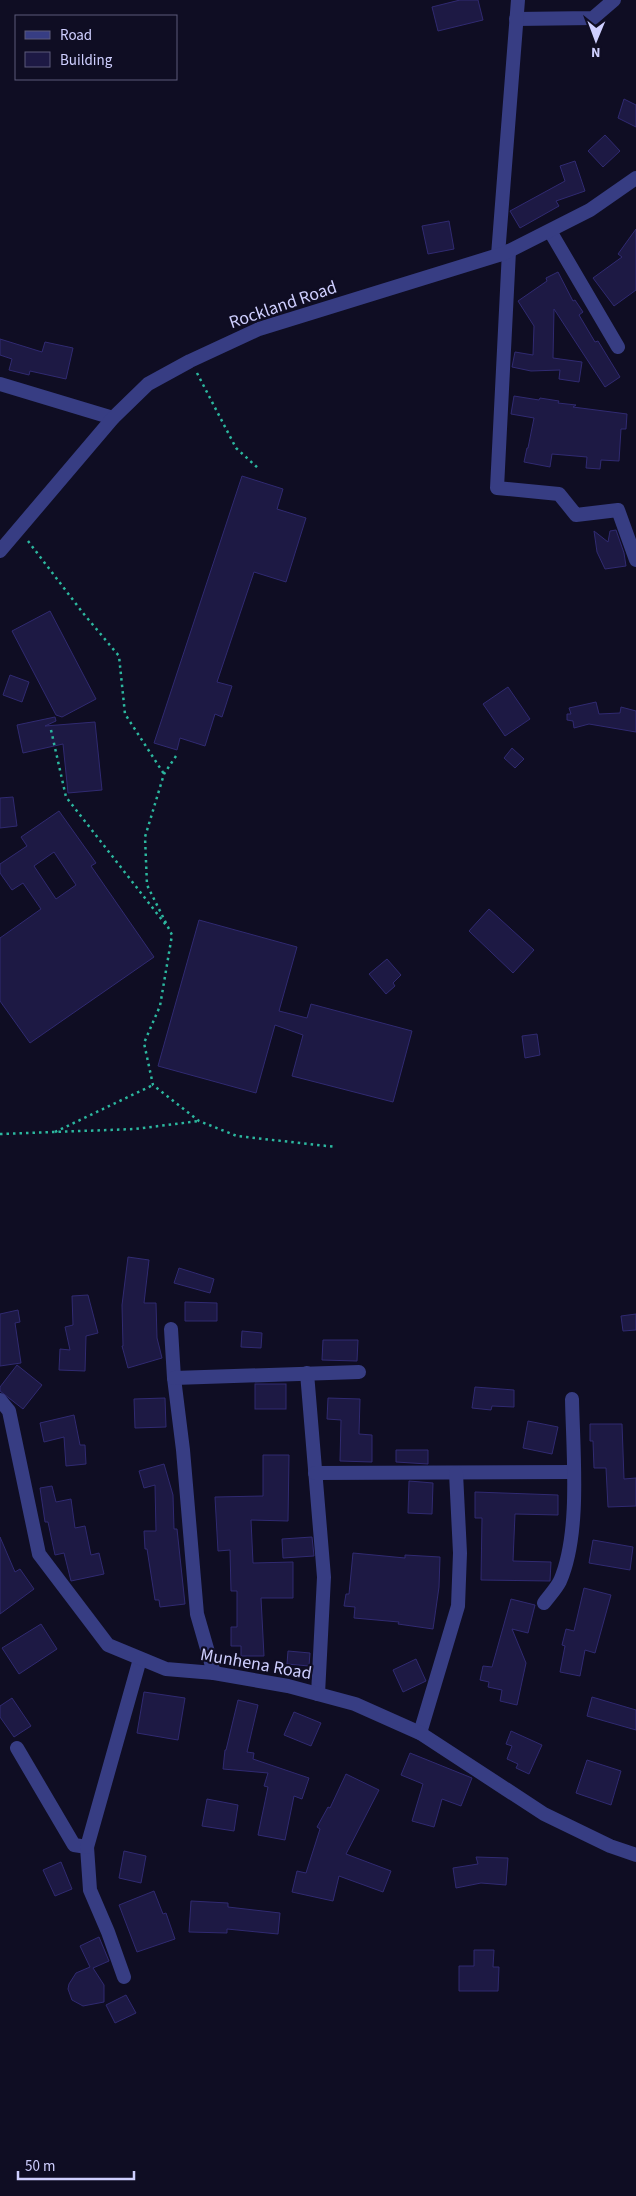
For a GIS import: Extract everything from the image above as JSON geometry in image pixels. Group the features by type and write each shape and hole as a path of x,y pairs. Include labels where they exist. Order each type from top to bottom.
{"street":[{"path":"518,0 504,253 497,488 559,494 576,515 618,510 636,560"},
{"path":"516,19 593,18 614,0"},
{"name":"Rockland Road","path":"0,551 114,418 148,384 190,360 259,329 504,253 590,210 636,178"},
{"path":"550,231 618,347"},
{"path":"0,384 114,418"},
{"path":"171,1329 174,1378 184,1450 197,1614 214,1673"},
{"path":"174,1378 358,1372"},
{"path":"307,1373 324,1577 318,1694"},
{"path":"544,1603 560,1582 568,1551 573,1517 572,1399"},
{"name":"Munhena Road","path":"0,1400 9,1412 39,1554 108,1645 166,1669 214,1673 288,1686 355,1704 420,1733 544,1814 610,1846 636,1855"},
{"path":"316,1473 573,1472"},
{"path":"420,1733 458,1606 460,1554 456,1473"},
{"path":"124,1977 90,1890 87,1846 140,1659"},
{"path":"17,1748 74,1845 87,1846"}],"path":[{"path":"190,360 236,448 259,469"},
{"path":"18,528 83,613 119,656 125,714 164,774"},
{"path":"51,730 66,797 170,930"},
{"path":"176,756 164,774 145,837 147,885 172,935 160,1006 144,1043 153,1086 199,1121 237,1136 336,1147"},
{"path":"53,1133 153,1086"},
{"path":"0,1134 135,1129 199,1121"}],"building":[{"path":"460,0 478,0 483,20 438,31 432,7"},
{"path":"624,99 636,105 636,127 618,118"},
{"path":"605,135 620,151 603,167 588,151"},
{"path":"575,161 585,191 556,201 559,206 520,228 510,211 565,181 560,166"},
{"path":"449,221 454,249 428,254 422,226"},
{"path":"636,229 636,290 614,306 593,278 622,257 618,254"},
{"path":"558,272 573,301 575,300 583,312 579,315 595,342 598,341 620,377 605,387 554,309 553,358 582,362 579,382 559,379 560,370 531,371 512,367 515,352 533,355 534,326 518,301 547,281 546,278"},
{"path":"0,339 42,352 45,342 73,348 66,379 30,371 29,375 9,370 12,359 0,355"},
{"path":"514,396 559,401 558,403 576,405 573,407 627,414 626,429 621,429 619,461 601,460 600,469 586,468 587,457 552,454 550,467 524,462 534,418 511,414"},
{"path":"242,476 283,489 277,509 306,518 286,582 254,572 217,682 232,686 222,717 215,714 205,746 180,738 177,750 154,743"},
{"path":"616,530 624,553 626,566 605,569 597,552 594,531 608,542 610,531"},
{"path":"50,611 96,699 62,717 56,715 12,631"},
{"path":"10,675 29,682 22,702 3,695"},
{"path":"508,687 530,719 505,736 483,704"},
{"path":"596,702 599,714 620,713 621,707 636,711 636,732 589,724 574,728 573,721 567,720 567,714 571,714 569,708"},
{"path":"55,717 56,721 45,726 95,722 102,790 68,793 63,744 23,753 17,725"},
{"path":"512,748 524,759 515,768 504,758"},
{"path":"13,797 17,826 0,828 0,798"},
{"path":"59,811 96,863 91,866 154,957 30,1043 0,1001 0,938 41,909 23,883 12,890 0,873 0,864 27,846 21,837","holes":["54,852 76,885 56,899 34,866"]},
{"path":"489,909 534,950 513,973 469,931"},
{"path":"199,920 297,947 279,1011 307,1018 311,1004 412,1031 393,1102 292,1076 303,1035 275,1025 256,1093 158,1066"},
{"path":"387,959 401,975 393,983 395,986 386,994 369,974"},
{"path":"537,1034 540,1055 525,1058 522,1036"},
{"path":"128,1257 149,1260 144,1303 156,1303 157,1338 162,1358 128,1368 122,1346 122,1305"},
{"path":"179,1268 214,1279 210,1293 174,1283"},
{"path":"88,1295 98,1333 86,1336 85,1371 59,1370 60,1349 70,1350 65,1327 73,1325 72,1296"},
{"path":"185,1302 217,1303 217,1321 185,1321"},
{"path":"18,1310 20,1322 15,1323 21,1363 0,1366 0,1314"},
{"path":"636,1314 636,1330 623,1331 621,1316"},
{"path":"242,1331 262,1333 261,1348 241,1347"},
{"path":"323,1340 358,1340 357,1361 322,1360"},
{"path":"17,1365 42,1385 23,1409 0,1391 0,1387"},
{"path":"255,1384 286,1384 286,1409 255,1409"},
{"path":"475,1387 514,1390 514,1407 492,1406 491,1410 472,1408"},
{"path":"165,1398 166,1427 135,1428 134,1399"},
{"path":"328,1398 360,1399 359,1434 372,1435 372,1462 340,1461 341,1420 327,1419"},
{"path":"74,1415 80,1445 85,1445 86,1464 66,1466 64,1437 44,1442 40,1423"},
{"path":"528,1421 558,1427 552,1454 523,1448"},
{"path":"590,1424 622,1424 624,1479 636,1478 636,1506 608,1507 606,1468 594,1468 593,1441 590,1441"},
{"path":"396,1450 428,1450 428,1464 396,1462"},
{"path":"263,1455 289,1455 288,1521 251,1520 253,1563 293,1562 293,1598 261,1598 264,1656 241,1656 241,1646 231,1646 231,1627 237,1627 237,1591 231,1591 230,1550 218,1551 215,1497 263,1496"},
{"path":"164,1464 173,1495 174,1529 177,1529 185,1604 160,1607 159,1600 155,1600 147,1549 145,1549 144,1531 156,1531 155,1485 144,1488 139,1471"},
{"path":"409,1481 433,1483 432,1514 408,1513"},
{"path":"52,1486 56,1502 71,1499 75,1528 85,1526 91,1555 99,1553 104,1574 71,1581 64,1553 55,1555 48,1522 45,1522 40,1488"},
{"path":"475,1492 558,1495 558,1515 515,1514 513,1561 551,1562 550,1581 481,1580 482,1518 475,1518"},
{"path":"0,1537 15,1572 20,1569 34,1589 0,1614"},
{"path":"312,1537 314,1556 283,1558 282,1539"},
{"path":"593,1540 633,1547 630,1570 589,1563"},
{"path":"353,1553 405,1558 405,1555 440,1557 439,1587 433,1629 398,1624 399,1622 354,1618 355,1607 344,1606 346,1594 349,1594"},
{"path":"584,1588 611,1595 595,1653 585,1650 580,1676 560,1672 565,1646 562,1645 566,1629 574,1631"},
{"path":"511,1599 535,1605 528,1633 512,1629 526,1663 517,1705 500,1701 502,1690 488,1687 489,1682 480,1680 483,1666 492,1667"},
{"path":"41,1624 57,1649 19,1674 2,1648"},
{"path":"288,1651 310,1653 309,1666 287,1664"},
{"path":"416,1659 426,1681 403,1692 393,1670"},
{"path":"144,1692 185,1698 178,1740 137,1733"},
{"path":"592,1697 636,1710 636,1730 587,1716"},
{"path":"12,1698 31,1726 14,1737 0,1717 0,1706"},
{"path":"238,1700 258,1705 247,1752 254,1753 253,1759 309,1778 302,1799 294,1796 285,1840 258,1835 268,1787 264,1786 268,1773 223,1769 225,1750"},
{"path":"294,1712 321,1723 311,1746 284,1735"},
{"path":"511,1731 542,1745 529,1774 516,1768 518,1764 507,1759 512,1746 506,1744"},
{"path":"410,1753 472,1778 461,1806 442,1799 434,1827 412,1821 423,1784 401,1775"},
{"path":"587,1760 621,1771 611,1805 576,1793"},
{"path":"346,1774 379,1790 346,1854 391,1871 383,1892 339,1876 333,1901 292,1892 297,1871 306,1873 320,1829 317,1827 328,1807 330,1808"},
{"path":"207,1799 238,1805 234,1831 202,1826"},
{"path":"124,1851 146,1856 141,1883 119,1878"},
{"path":"476,1857 508,1858 506,1885 481,1883 456,1888 453,1868 478,1864"},
{"path":"61,1862 72,1889 55,1896 43,1870"},
{"path":"154,1891 163,1914 166,1913 175,1939 137,1952 119,1905"},
{"path":"191,1901 228,1903 228,1907 280,1913 278,1934 227,1929 227,1933 189,1932"},
{"path":"99,1937 109,1961 93,1968 104,1985 104,2002 83,2006 72,2000 68,1989 69,1984 76,1973 90,1967 80,1946"},
{"path":"474,1950 494,1950 493,1967 499,1967 498,1991 459,1991 459,1966 474,1966"},
{"path":"126,1995 136,2013 115,2023 106,2005"}]}
